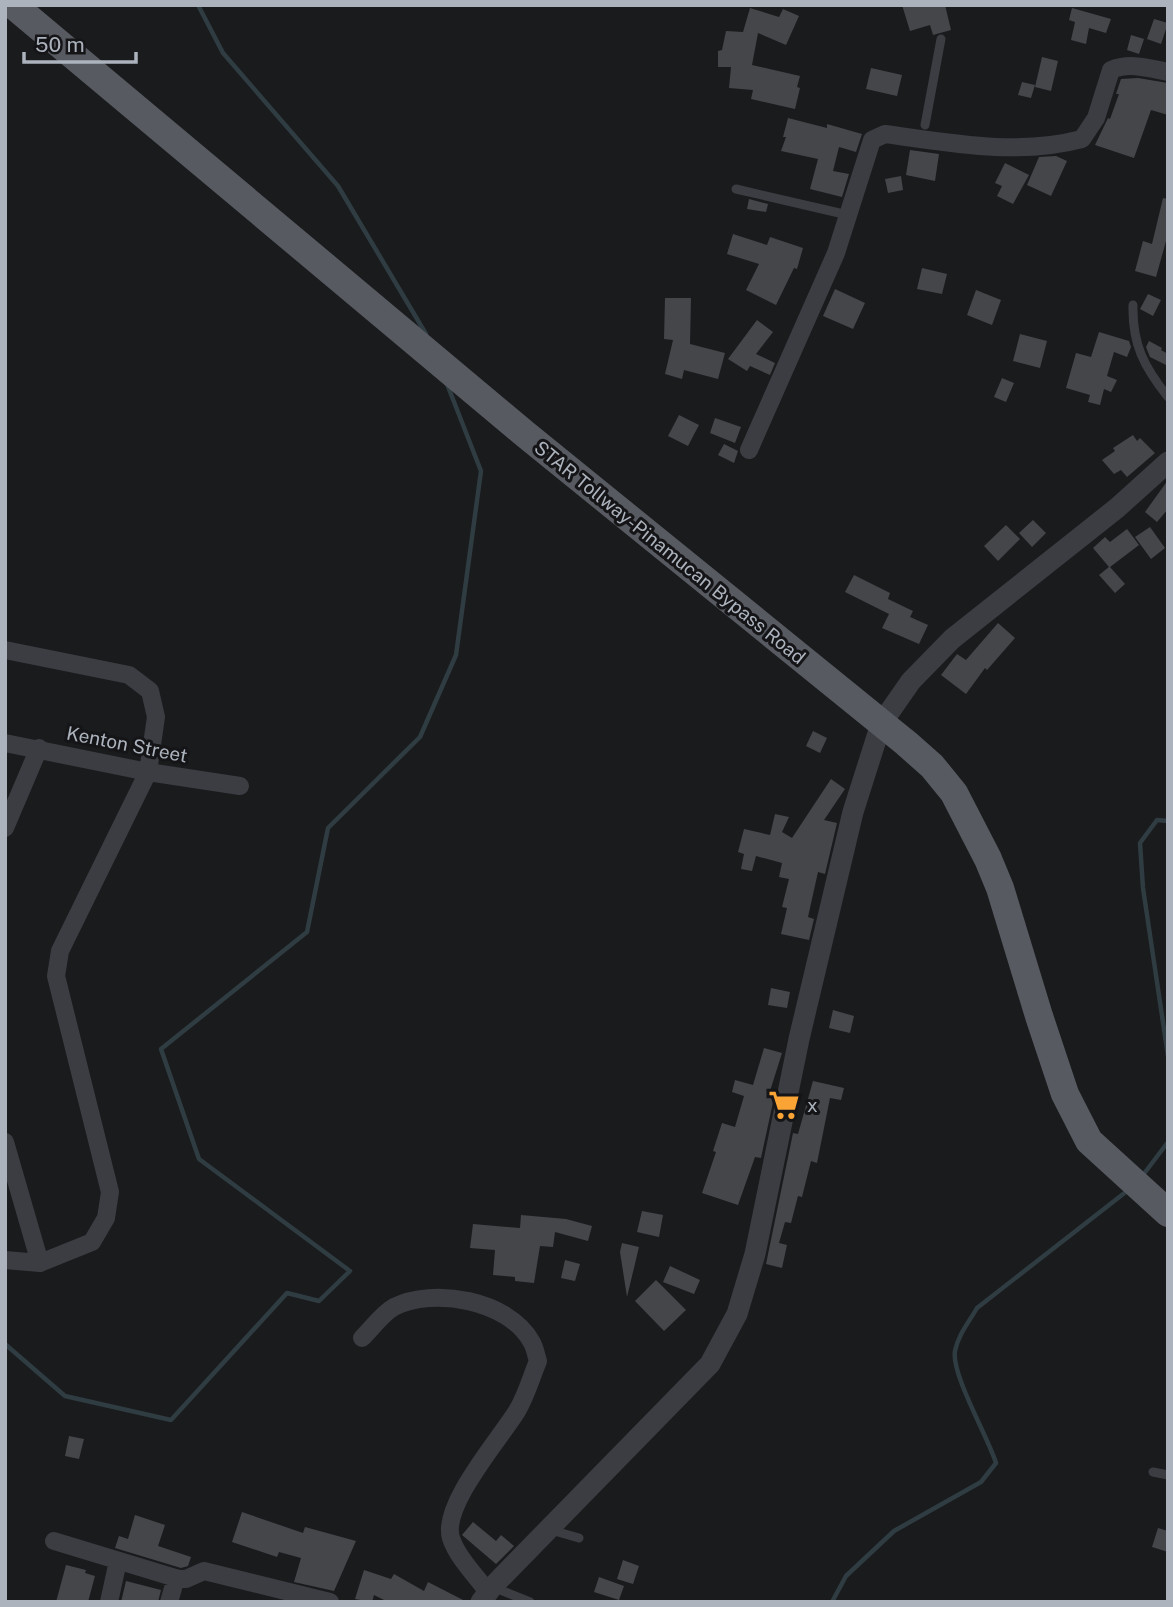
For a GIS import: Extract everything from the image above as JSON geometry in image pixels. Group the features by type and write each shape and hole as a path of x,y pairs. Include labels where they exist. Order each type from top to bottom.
{"main road":[{"name":"STAR Tollway-Pinamucan Bypass Road","path":"13,5 525,434 932,766 954,793 971,823 1000,888 1065,1094 1088,1141 1168,1213"}],"street":[{"path":"749,450 836,253 872,140 885,134 924,133 986,148 1054,146 1082,139 1096,118 1111,70 1122,65 1134,65 1168,72"},
{"path":"362,1338 391,1308 416,1298 456,1298 496,1309 519,1325 531,1341 538,1361 518,1409 458,1499 449,1520 451,1537 456,1548 487,1593 710,1364 737,1314 755,1254 808,1001 853,812 881,724 912,681 952,639 1117,508 1168,462"},
{"path":"5,650 129,675 150,691 156,717 148,772 60,951 56,976 110,1192 106,1218 92,1242 40,1263 5,1260"},
{"name":"Kenton Street","path":"5,743 148,772 240,786"},
{"path":"5,828 38,748"},
{"path":"5,1142 40,1263"},
{"path":"54,1541 176,1578 186,1579 204,1571 331,1602"},
{"path":"109,1602 118,1561"},
{"path":"169,1602 176,1578"}],"lane":[{"path":"924,133 941,39"},
{"path":"736,189 848,215"},
{"path":"1133,305 1134,336 1141,359 1168,397"},
{"path":"1153,1472 1168,1475"},
{"path":"549,1529 579,1538"},
{"path":"487,1593 530,1602"}],"building":[{"path":"902,5 945,5 951,30 933,35 930,25 910,31"},
{"path":"750,8 779,17 783,9 799,16 786,45 758,33 752,65 800,76 795,109 751,99 753,90 729,88 731,67 718,67 718,51 722,50 726,31 743,32"},
{"path":"1072,8 1111,19 1106,33 1089,28 1086,44 1071,40 1075,22 1069,20"},
{"path":"1154,19 1168,23 1161,44 1147,39"},
{"path":"1131,35 1144,39 1139,54 1127,50"},
{"path":"1042,57 1058,61 1051,91 1035,87"},
{"path":"871,68 902,75 897,96 866,89"},
{"path":"1138,78 1168,83 1168,115 1151,110 1134,158 1095,145 1108,118 1110,119 1121,79"},
{"path":"1022,82 1035,85 1031,98 1018,95"},
{"path":"788,118 827,128 827,124 862,134 856,152 839,147 833,171 849,174 842,197 810,189 818,159 781,151"},
{"path":"910,150 939,154 935,181 906,175"},
{"path":"1056,156 1067,161 1051,196 1027,185 1039,157"},
{"path":"1005,163 1029,175 1013,204 997,196 1002,186 995,183"},
{"path":"901,176 903,190 888,193 885,179"},
{"path":"1163,198 1168,199 1168,234 1156,277 1135,271 1143,241 1152,244"},
{"path":"749,199 768,204 766,212 747,209"},
{"path":"733,234 767,245 770,237 803,248 797,269 794,268 776,305 746,290 759,264 727,254"},
{"path":"922,268 947,274 942,294 917,289"},
{"path":"835,289 865,303 853,329 823,316"},
{"path":"976,290 1001,300 992,325 967,315"},
{"path":"1148,294 1161,300 1153,316 1140,309"},
{"path":"665,298 691,298 690,344 725,353 718,379 684,370 682,379 665,374 673,340 664,339"},
{"path":"757,320 773,332 756,354 775,363 770,375 750,366 747,371 728,359"},
{"path":"1099,332 1129,341 1131,347 1127,357 1114,352 1107,376 1117,380 1111,392 1104,389 1100,405 1088,402 1090,395 1066,388 1076,353 1091,357"},
{"path":"1020,334 1047,341 1040,368 1013,361"},
{"path":"1149,341 1168,354 1168,366 1150,357 1146,347"},
{"path":"1002,378 1014,383 1006,402 994,397"},
{"path":"679,415 699,425 688,446 668,436"},
{"path":"715,418 741,427 735,443 710,433"},
{"path":"1133,435 1137,441 1140,438 1155,453 1127,477 1121,470 1114,474 1102,460 1115,451 1113,448"},
{"path":"724,444 738,451 734,463 718,455"},
{"path":"1168,480 1168,509 1157,522 1145,512"},
{"path":"1033,520 1046,533 1032,547 1019,533"},
{"path":"1006,525 1020,539 998,561 984,546"},
{"path":"1150,527 1165,548 1151,559 1135,537"},
{"path":"1127,529 1139,545 1110,567 1125,584 1115,593 1099,575 1109,567 1093,548 1105,537 1110,542"},
{"path":"854,575 890,593 888,599 913,611 910,617 928,625 919,644 882,628 889,614 845,592"},
{"path":"998,623 1015,638 987,670 985,668 966,694 941,675 957,654 966,660"},
{"path":"813,731 827,738 820,753 806,746"},
{"path":"831,779 845,789 824,820 837,823 825,874 818,872 808,917 814,919 809,940 781,934 787,908 782,907 789,879 779,877 782,863 756,856 752,871 741,869 744,854 738,852 744,829 770,835 775,814 789,817 782,832 792,838"},
{"path":"771,988 790,992 787,1008 768,1005"},
{"path":"833,1010 854,1016 850,1033 829,1028"},
{"path":"764,1048 782,1053 770,1091 775,1093 761,1158 755,1157 738,1205 702,1193 716,1152 713,1151 722,1123 735,1127 744,1096 732,1092 735,1080 753,1085"},
{"path":"813,1081 844,1088 841,1100 830,1098 817,1163 811,1161 802,1197 798,1196 791,1223 785,1222 779,1243 787,1245 782,1268 766,1264 793,1133 798,1134"},
{"path":"642,1211 663,1215 659,1237 637,1232"},
{"path":"521,1215 566,1219 592,1226 588,1241 555,1232 553,1247 540,1246 534,1283 515,1281 515,1277 493,1275 495,1250 470,1248 473,1224 520,1228"},
{"path":"622,1243 639,1247 627,1297 620,1252"},
{"path":"565,1260 580,1264 575,1281 561,1278"},
{"path":"670,1266 700,1280 694,1294 663,1282"},
{"path":"656,1280 686,1310 664,1331 635,1301"},
{"path":"69,1436 84,1439 79,1459 65,1456"},
{"path":"242,1512 303,1533 305,1527 356,1541 334,1591 294,1582 301,1558 279,1552 277,1557 232,1542"},
{"path":"135,1515 165,1525 158,1546 191,1557 188,1566 181,1568 115,1548 119,1536 128,1539"},
{"path":"473,1522 496,1541 501,1535 514,1546 496,1564 462,1535"},
{"path":"1158,1528 1168,1531 1168,1552 1152,1547"},
{"path":"623,1560 639,1566 633,1584 617,1579"},
{"path":"66,1565 86,1570 85,1573 95,1576 88,1602 56,1602"},
{"path":"364,1570 391,1579 394,1574 424,1591 428,1582 467,1602 388,1602 374,1595 372,1602 355,1599"},
{"path":"599,1577 624,1586 619,1600 594,1592"},
{"path":"126,1581 161,1590 158,1602 121,1602"}],"waterway":[{"path":"198,5 223,53 338,186 426,334"},
{"path":"5,1344 65,1396 171,1420 287,1293 319,1301 350,1271 199,1159 161,1049 307,932 328,828 420,737 456,655 481,471 447,384"},
{"path":"1168,821 1157,820 1140,843 1143,888 1168,1056"},
{"path":"1143,1175 1168,1142"},
{"path":"832,1602 846,1576 894,1531 981,1482 996,1463 964,1390 955,1361 959,1340 977,1308 1127,1191"}],"place":[{"name":"x","path":"784,1105"}]}
